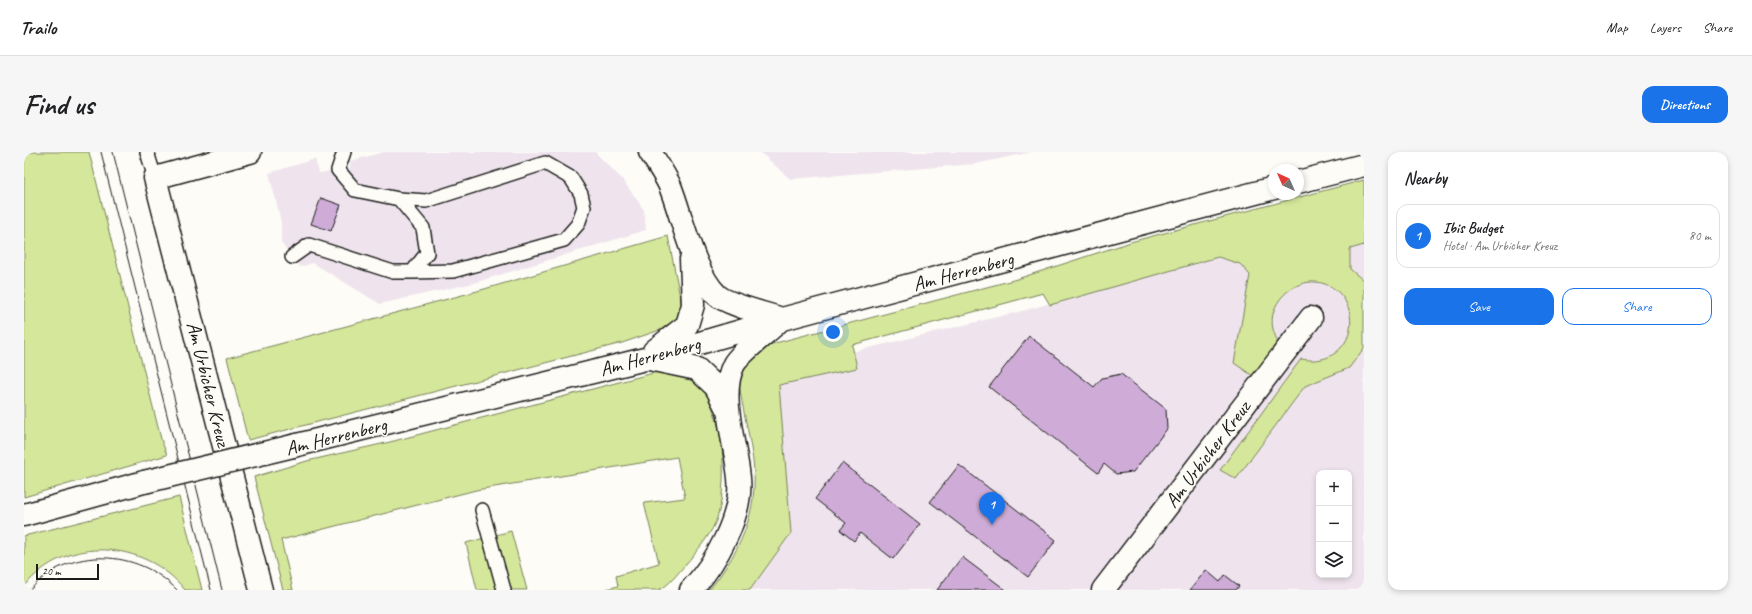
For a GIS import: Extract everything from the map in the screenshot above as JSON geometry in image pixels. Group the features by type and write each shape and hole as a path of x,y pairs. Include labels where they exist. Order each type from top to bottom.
{"main road":[{"path":"155,178 250,152"},
{"path":"650,152 670,185 690,244 706,282 717,296 730,303 745,306 782,319 735,364 728,383 730,414 740,480 736,510 724,541 703,577 691,590"},
{"path":"1304,180 1364,165"},
{"name":"Am Urbicher Kreuz","path":"155,178 261,590"},
{"name":"Am Herrenberg","path":"24,515 144,482 645,358 782,319 1268,190"},
{"path":"645,358 687,325 693,305 690,244"},
{"name":"Am Urbicher Kreuz","path":"1103,590 1311,318"},
{"path":"645,358 697,369 716,387 730,414"}],"lane":[{"path":"147,152 155,178"},
{"path":"292,257 309,245 393,272 453,271 564,240 578,224 584,207 581,194 571,178 545,164 426,201 398,199 355,190 338,170 344,152"},
{"path":"398,199 423,228 427,253 412,272"},
{"path":"482,510 504,590"}],"shaded area":[{"path":"384,152 595,152 623,180 644,210 646,230 474,283 380,304 313,263 300,267 281,243 281,222 269,173 315,159 319,173 350,168 350,161"},
{"path":"760,152 1032,152 975,164 790,179"},
{"path":"1364,217 1364,590 736,590 772,528 769,372 1026,310 1308,231"}],"green space":[{"path":"24,152 89,152 161,439 167,455 24,497"},
{"path":"1364,180 1364,245 1350,249 1350,269 1364,281 1364,348 1349,368 1305,386 1236,479 1220,470 1301,359 1319,360 1335,353 1344,344 1349,335 1351,325 1347,305 1335,290 1316,282 1307,282 1290,289 1283,295 1278,303 1272,320 1273,329 1278,343 1253,376 1234,363 1250,275 1240,264 1218,257 1050,305 1043,293 852,345 857,368 779,385 791,533 750,590 709,590 732,558 741,541 752,506 754,468 738,373 764,346 1017,279 1134,241 1289,200 1304,200 1304,196"},
{"path":"668,236 682,307 677,318 660,330 622,343 248,440 227,358 481,290"},
{"path":"665,370 683,372 697,382 708,397 715,416 720,437 723,458 723,479 721,499 716,522 704,542 690,560 673,579 662,588 658,590 603,590 618,586 616,576 659,563 644,503 685,498 677,457 476,490 281,540 293,590 283,590 254,477 307,461 390,442"},
{"path":"179,497 202,590 185,590 168,573 148,561 127,553 104,550 82,552 61,558 41,570 24,587 24,536"},
{"path":"511,531 527,590 477,590 466,543"}],"building":[{"path":"321,198 341,205 331,231 311,224"},
{"path":"1029,336 1094,387 1102,378 1121,374 1166,409 1167,429 1133,472 1116,474 1104,464 1098,473 989,387"},
{"path":"842,463 920,524 893,559 860,533 854,541 840,530 846,523 815,499"},
{"path":"959,465 1056,540 1028,577 930,502"},
{"path":"962,557 1006,590 937,590"},
{"path":"1206,570 1220,582 1225,575 1239,586 1236,590 1190,590"}],"tram line":[{"path":"101,152 211,590"},
{"path":"113,152 222,590"},
{"path":"30,590 46,575 64,565 83,559 104,558 124,560 143,566 161,576 177,590"}],"place":[{"name":"Ibis Budget","path":"992,525"}]}
